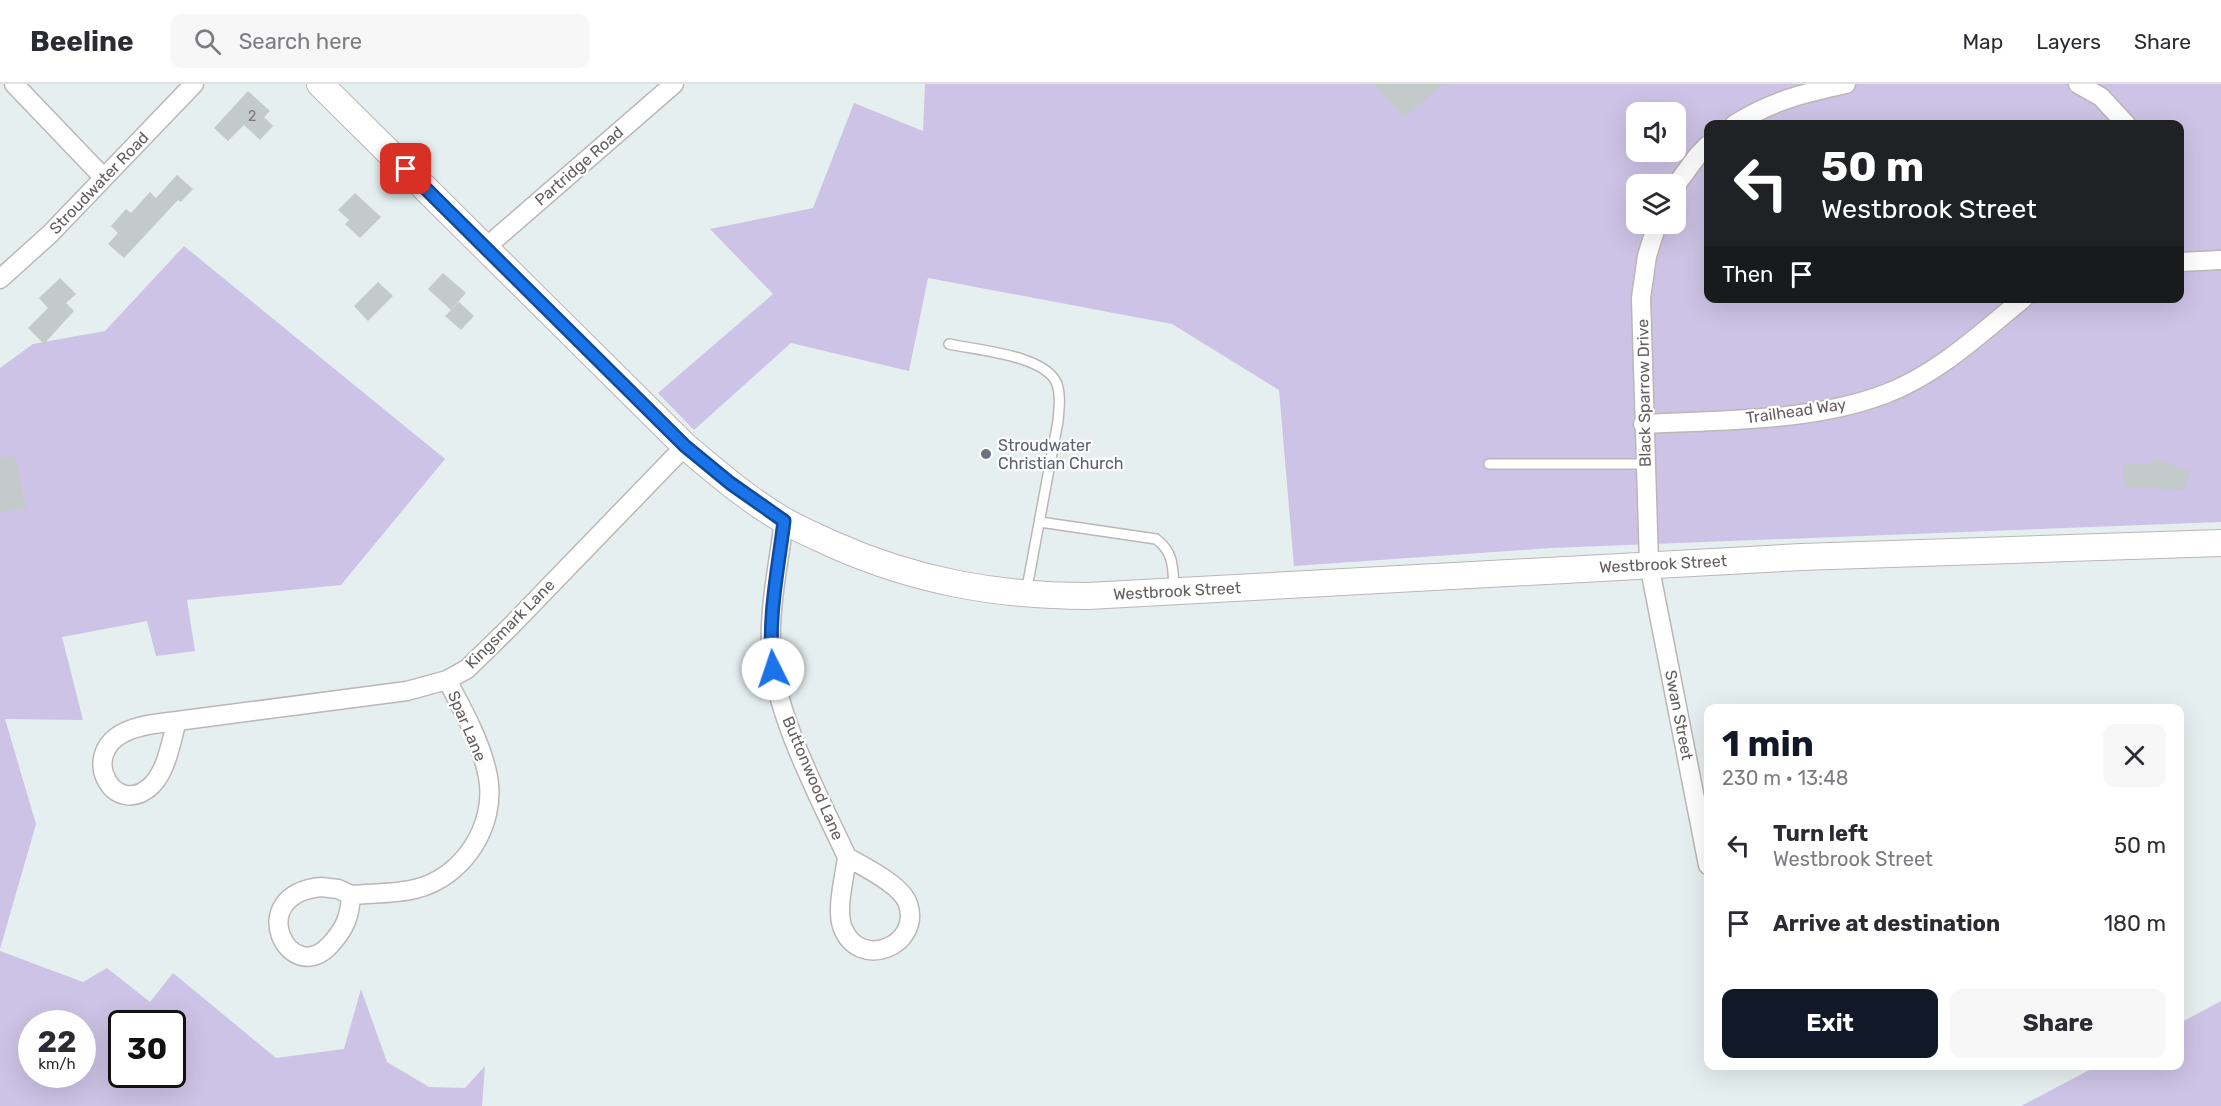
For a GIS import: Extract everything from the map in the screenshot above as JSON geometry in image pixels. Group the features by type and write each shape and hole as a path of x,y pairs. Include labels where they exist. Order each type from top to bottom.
{"main road":[{"name":"Westbrook Street","path":"320,84 685,446 730,483 784,521 892,569 979,590 1025,595 1088,596 1649,564 2221,543"}],"street":[{"path":"14,84 104,178"},
{"name":"Stroudwater Road","path":"0,279 43,242 194,84"},
{"name":"Partridge Road","path":"485,248 674,84"},
{"path":"1742,120 1793,95 1846,84"},
{"path":"2078,84 2101,97 2122,120"},
{"path":"1684,174 1704,149"},
{"name":"Black Sparrow Drive","path":"1649,564 1641,298 1647,256 1654,234"},
{"path":"2184,262 2221,260"},
{"name":"Trailhead Way","path":"1643,424 1753,418 1822,410 1885,394 1930,370 1969,343 2018,303"},
{"name":"Kingsmark Lane","path":"177,721 164,765 154,784 140,795 123,795 110,786 101,769 106,747 122,734 139,728 177,721 407,691 447,680 467,669 685,446"},
{"name":"Buttonwood Lane","path":"784,521 771,648 776,690 821,801 847,856"},
{"name":"Swan Street","path":"1649,564 1704,845"},
{"name":"Spar Lane","path":"351,894 350,916 339,936 324,951 308,957 292,953 281,940 278,920 287,898 304,889 321,887 338,889 351,894 415,889 441,878 472,850 483,828 488,806 488,778 479,749 447,680"},
{"path":"847,856 898,889 908,904 909,926 895,945 880,951 863,949 849,940 841,924 847,856"}],"lane":[{"path":"949,344 1035,362 1056,381 1060,397 1058,421 1025,595"},
{"path":"1489,464 1645,464"},
{"path":"1040,522 1156,538 1167,547 1173,559 1174,592"}],"shaded area":[{"path":"925,84 2221,84 2221,522 1551,548 1294,566 1279,390 1172,324 928,278 909,371 791,343 694,430 658,393 773,294 710,229 813,208 854,103 923,131"},
{"path":"184,246 445,459 341,585 187,600 195,651 156,656 147,621 62,637 83,720 5,719 36,824 0,949 0,368 33,344 105,331"},
{"path":"0,951 83,982 107,968 150,1002 173,973 276,1058 344,1049 361,989 387,1062 429,1087 465,1088 485,1066 482,1106 0,1106"},
{"path":"2221,1001 2221,1106 2021,1106 2089,1070 2184,1070 2184,1021"}],"building":[{"path":"1374,84 1443,84 1404,118"},
{"path":"248,91 270,111 264,117 273,126 260,140 244,125 228,141 214,128"},
{"path":"177,175 193,189 181,202 178,200 124,258 108,244 118,233 111,226 126,209 131,213 150,192 156,198"},
{"path":"355,193 381,217 360,238 345,224 349,220 338,210"},
{"path":"443,273 466,293 451,310 428,289"},
{"path":"60,278 76,294 66,303 74,311 44,344 28,328 48,308 39,298"},
{"path":"378,282 393,296 368,321 354,306"},
{"path":"459,302 474,316 461,330 445,316"},
{"path":"15,456 26,508 0,512 0,458"},
{"path":"2152,457 2190,472 2184,490 2123,486 2123,463 2152,464"}],"place":[{"name":"Stroudwater Christian Church","path":"986,454"}],"route":[{"path":"406,169 685,446 730,483 784,521 772,625 773,669"}]}
